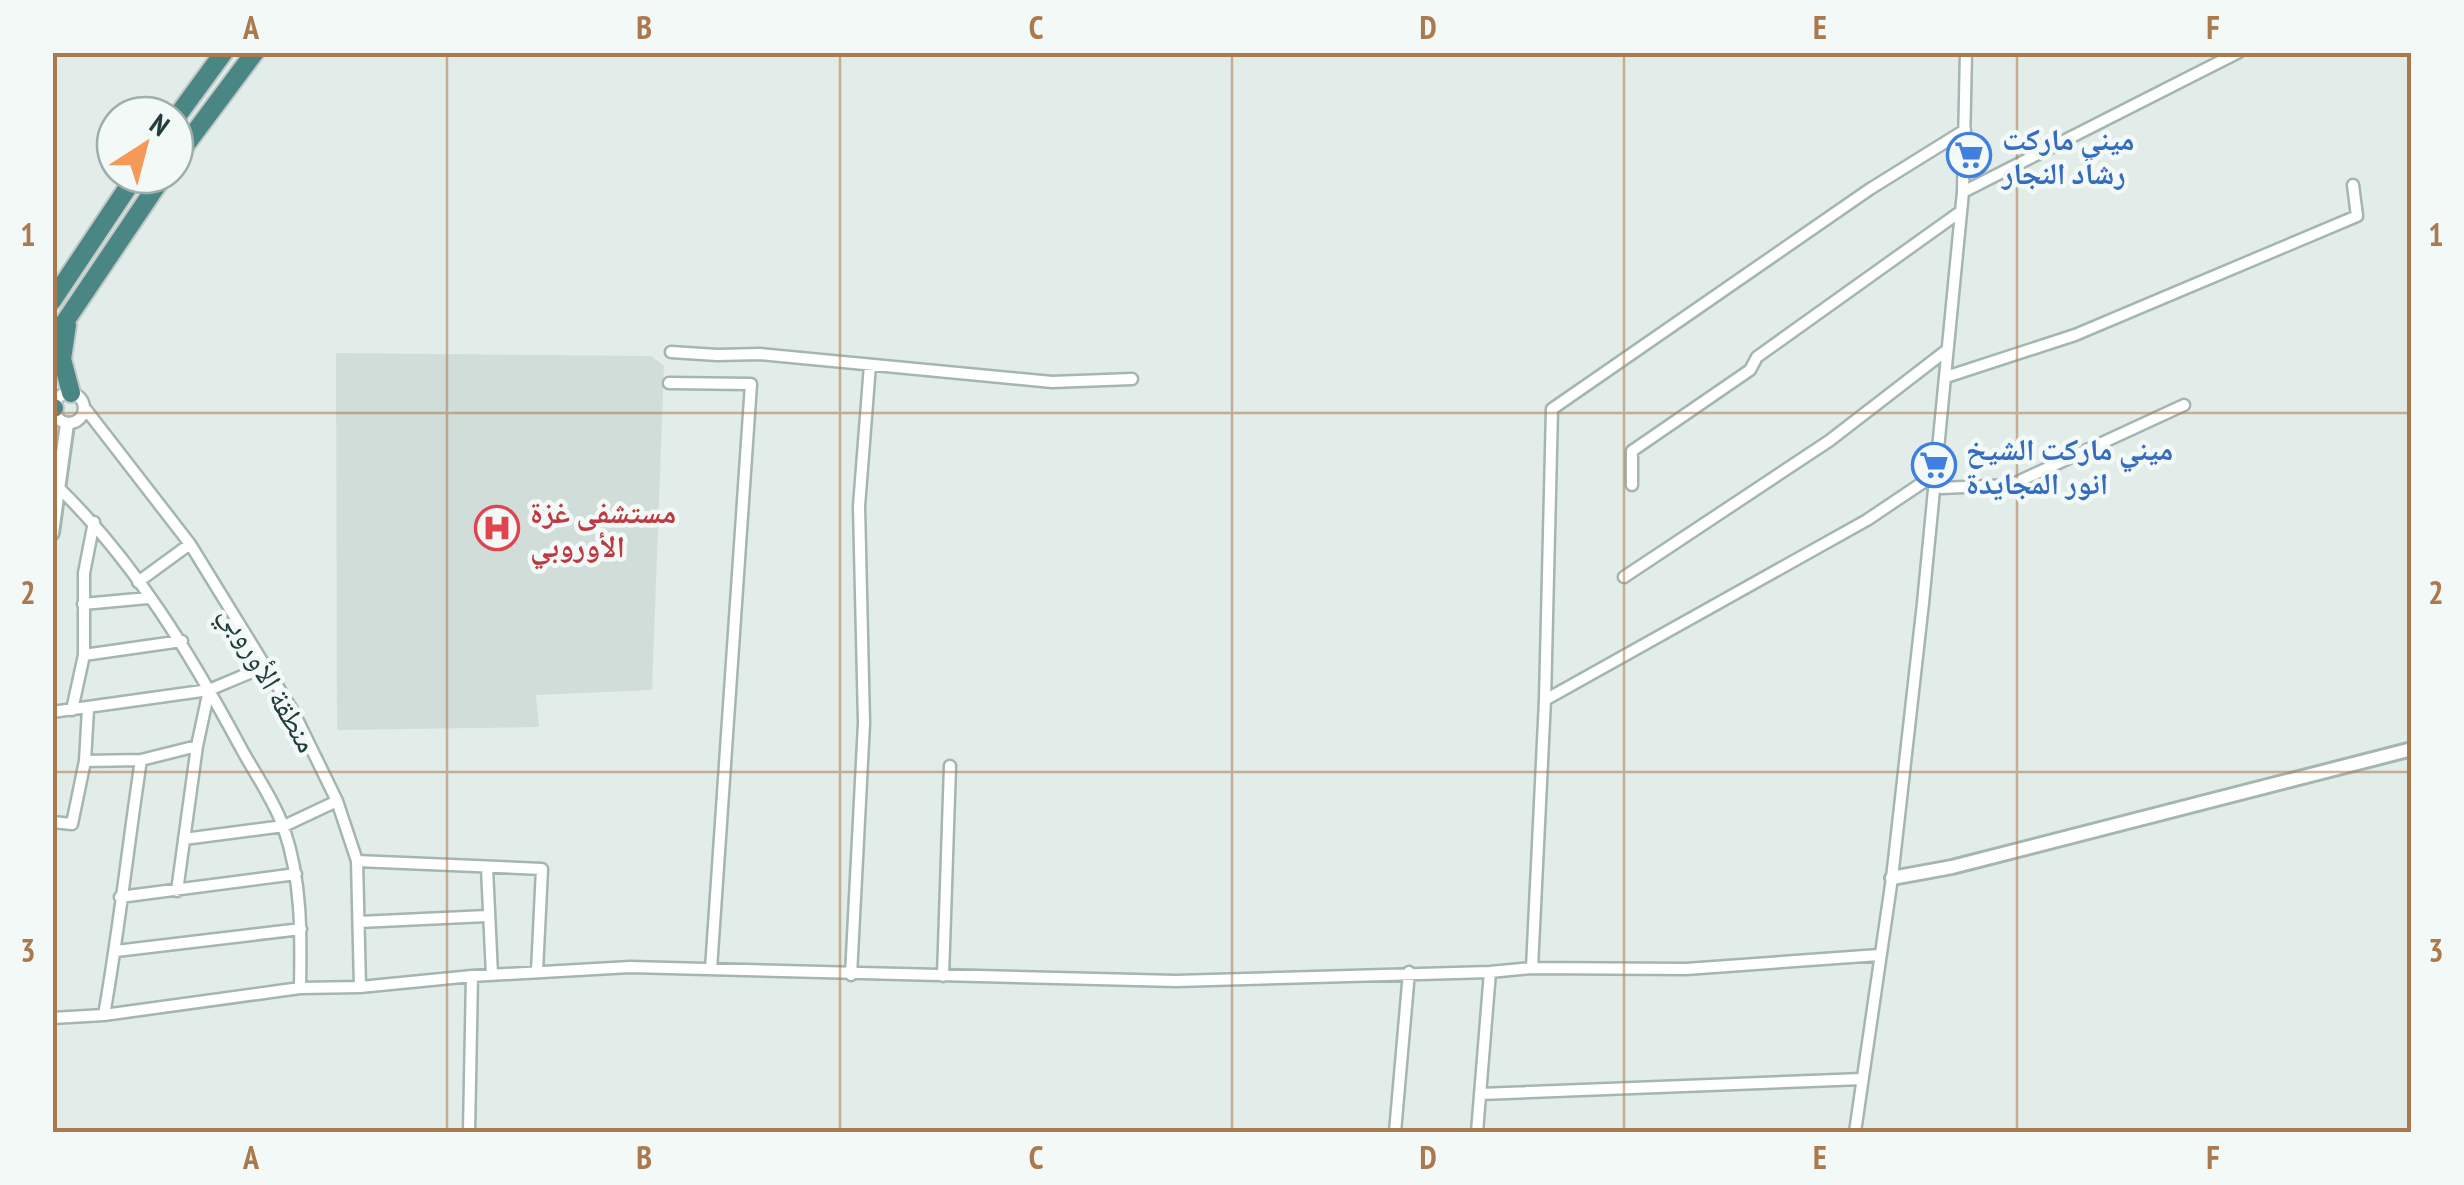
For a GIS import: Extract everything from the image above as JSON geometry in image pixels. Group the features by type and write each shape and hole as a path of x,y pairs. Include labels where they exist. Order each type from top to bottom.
{"highway":[{"path":"193,95 224,52"},
{"path":"195,132 255,52"},
{"path":"52,301 123,195"},
{"path":"52,341 151,195"},
{"path":"68,320 62,359 78,400"}],"street":[{"path":"1854,1132 1892,878 1923,603 1963,192 1966,52"},
{"path":"1963,192 2239,52"},
{"path":"1532,968 1552,409 1870,189 1965,130"},
{"path":"1946,376 2075,336 2357,216 2353,185"},
{"path":"1632,484 1632,452 1750,370 1758,357 1960,212"},
{"path":"1624,577 1832,439 1948,350"},
{"path":"671,352 760,354 1052,382 1132,379"},
{"path":"851,975 864,723 859,506 870,364"},
{"path":"670,384 751,384 711,969"},
{"path":"61,395 78,400 79,420 67,424 57,418 53,408 61,395"},
{"name":"منطقة الأوروبي","path":"78,400 190,544 266,666 337,801 357,861 360,987"},
{"path":"1934,475 1941,488 2010,485 2184,405"},
{"path":"52,533 67,424"},
{"path":"1544,700 1867,520 1934,475"},
{"path":"58,487 94,522 182,642 284,826 296,874 300,988"},
{"path":"72,710 84,655 84,573 94,522"},
{"path":"138,582 190,544"},
{"path":"83,604 148,598"},
{"path":"84,655 182,642"},
{"path":"52,712 210,690 266,666"},
{"path":"177,891 197,746 210,690"},
{"path":"52,822 72,824 85,762 88,709"},
{"path":"85,762 140,760 197,746"},
{"path":"1892,878 1952,867 2412,749"},
{"path":"104,1015 140,760"},
{"path":"943,976 950,766"},
{"path":"184,839 284,826 337,801"},
{"path":"357,861 542,870 538,972"},
{"path":"487,868 492,974"},
{"path":"120,897 296,874"},
{"path":"359,922 487,916"},
{"path":"116,951 300,929"},
{"path":"52,1018 104,1015 300,988 630,966 1176,981 1532,968 1686,968 1879,955"},
{"path":"1395,1132 1409,972"},
{"path":"1477,1132 1490,972"},
{"path":"469,1132 472,976"},
{"path":"1480,1094 1862,1079"}],"shaded area":[{"name":"مستشفى غزة الأوروبي","path":"336,353 651,356 664,366 652,690 536,695 539,727 337,730"}],"place":[{"name":"ميني ماركت رشاد النجار","path":"1969,155"},
{"name":"ميني ماركت الشيخ انور المجايدة","path":"1934,465"},
{"name":"مستشفى غزة الأوروبي","path":"497,528"}]}
